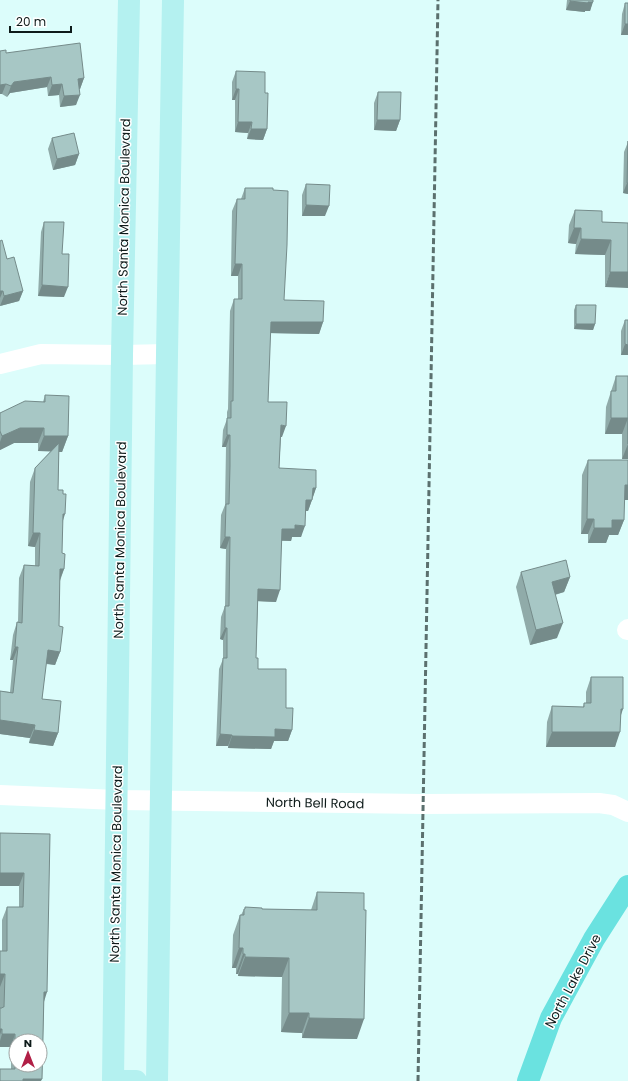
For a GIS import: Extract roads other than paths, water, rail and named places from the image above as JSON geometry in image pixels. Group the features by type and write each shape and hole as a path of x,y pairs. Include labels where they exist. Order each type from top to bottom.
{"main road":[{"name":"North Lake Drive","path":"528,1081 551,1018 594,939 628,886"}],"street":[{"name":"North Santa Monica Boulevard","path":"113,1081 122,355 129,0"},
{"path":"157,1081 167,354 174,0"},
{"path":"0,364 41,354 167,354"},
{"name":"North Bell Road","path":"0,795 162,801 424,804 599,803 613,805 628,812"},
{"path":"113,1081 136,1081"}],"railway":[{"path":"418,1081 438,0"}]}
